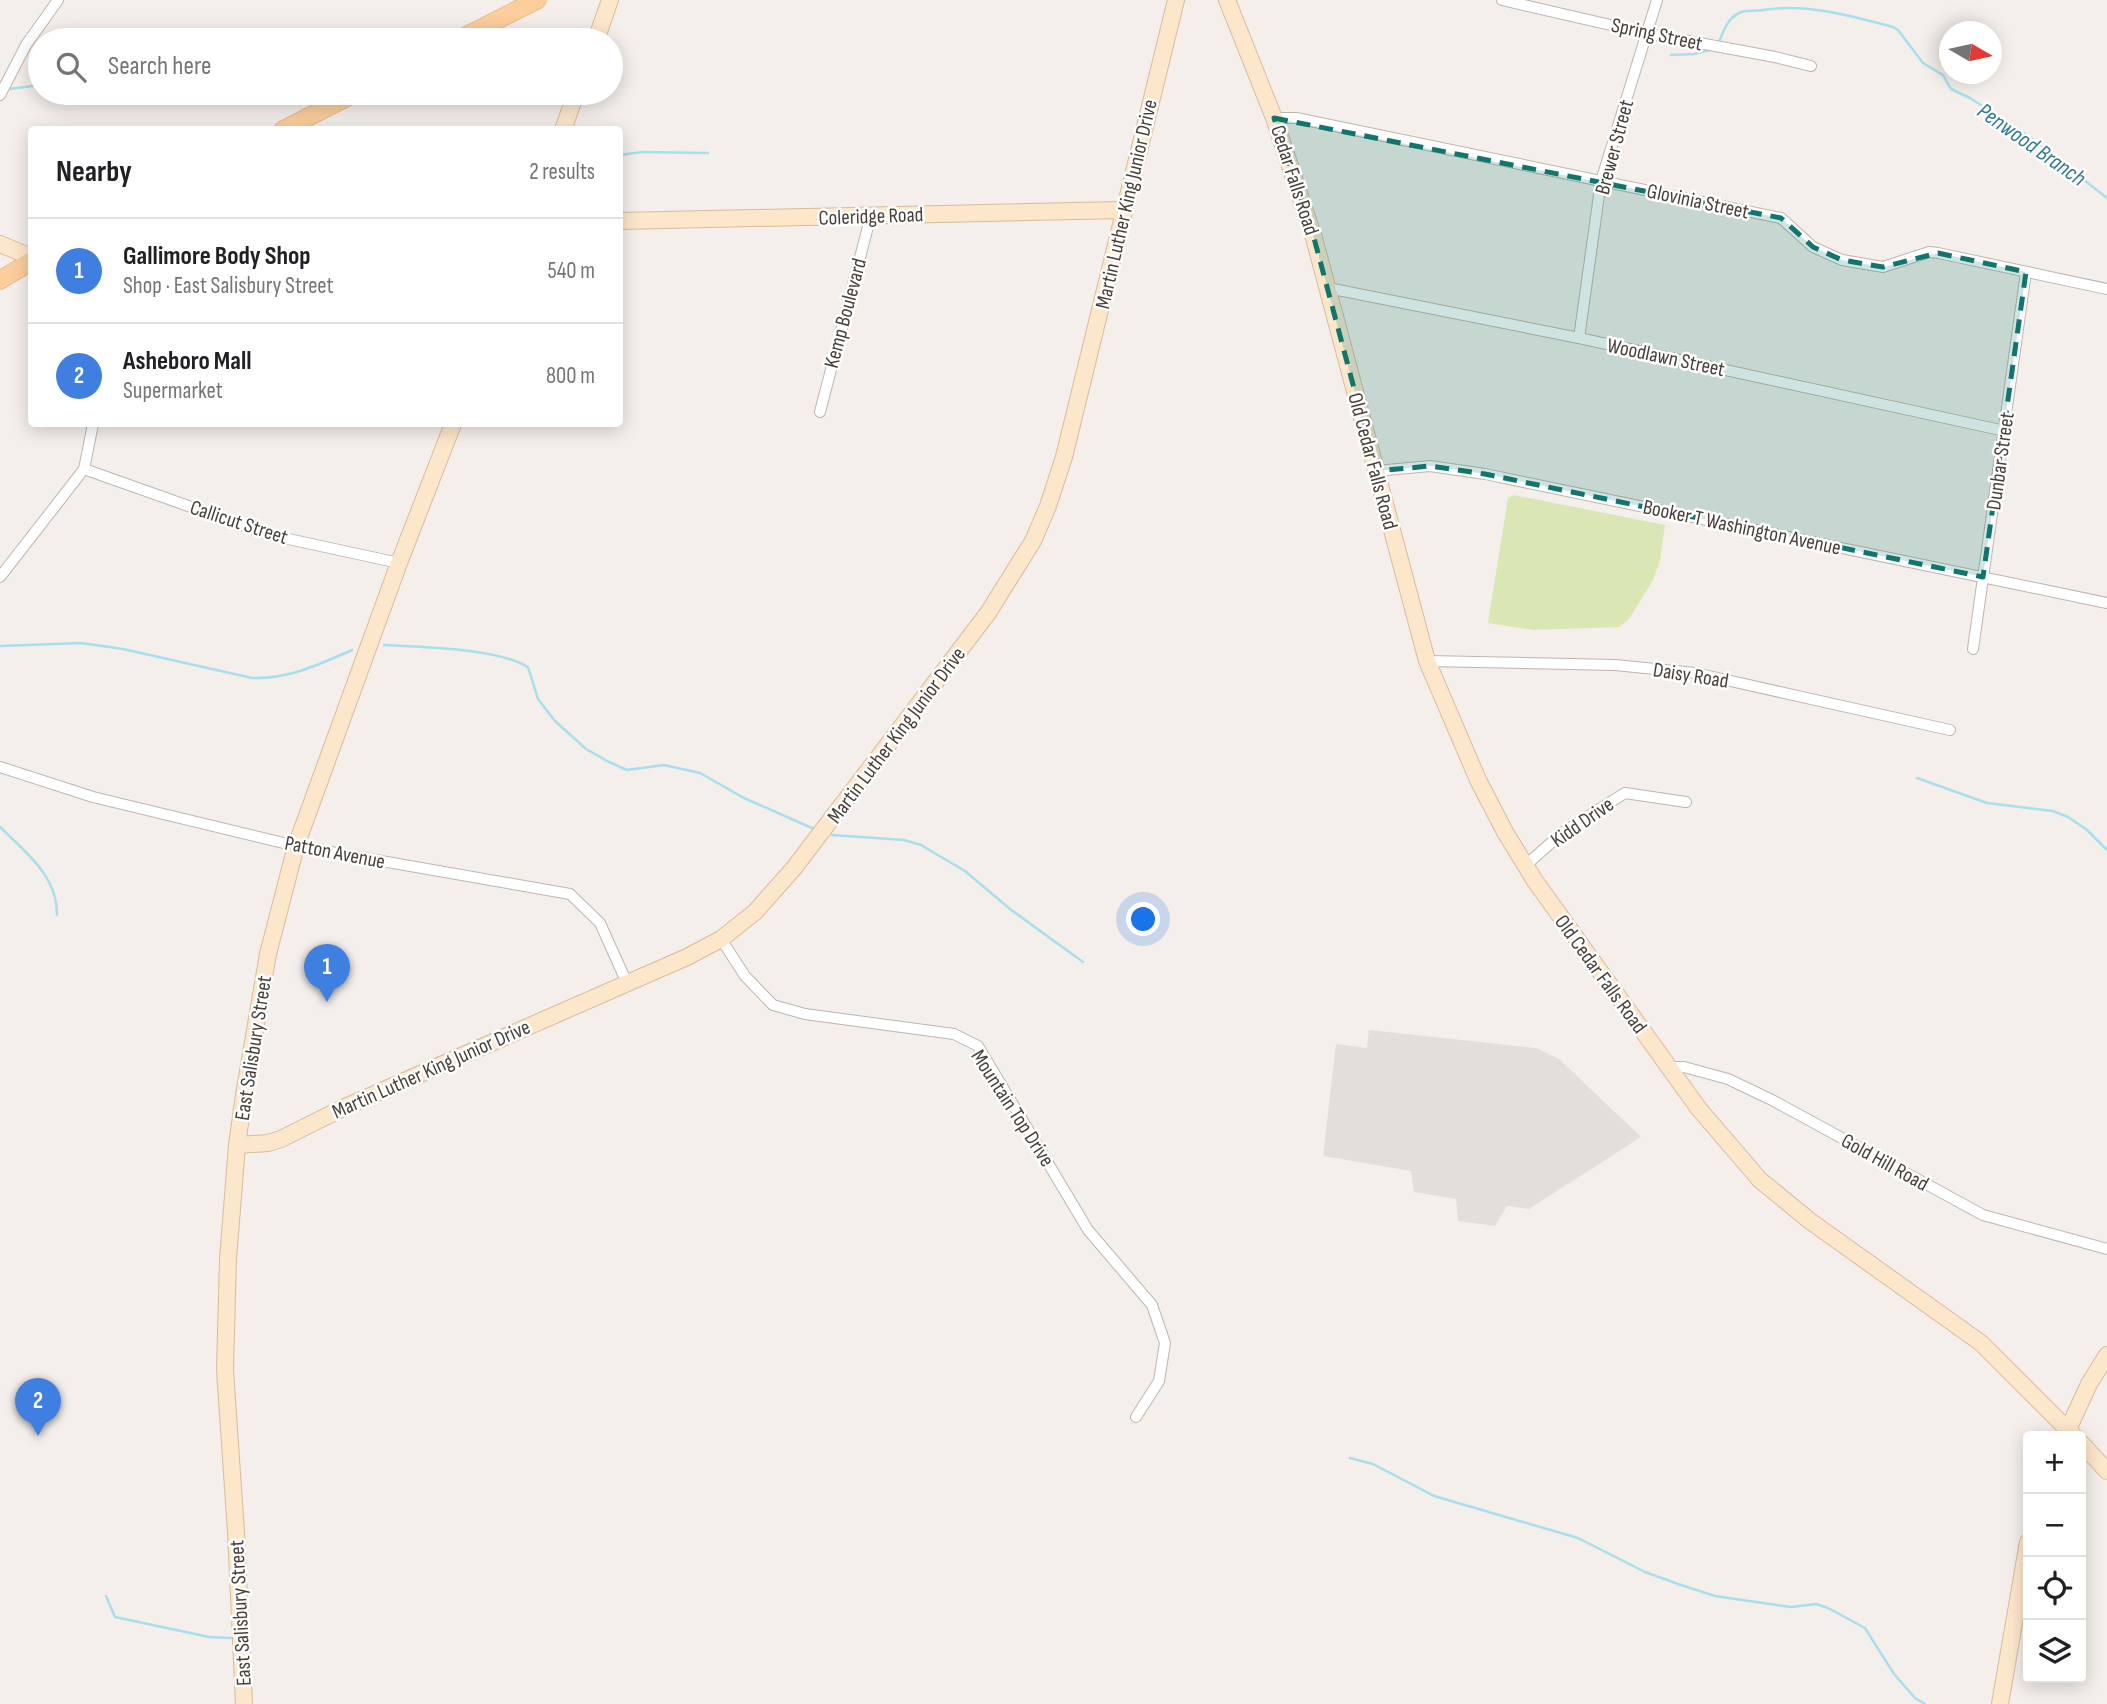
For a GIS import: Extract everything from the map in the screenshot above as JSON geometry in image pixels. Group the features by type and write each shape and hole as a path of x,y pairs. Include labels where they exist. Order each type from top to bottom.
{"main road":[{"path":"482,28 537,0"},
{"path":"291,126 332,105"},
{"path":"0,280 28,263"}],"street":[{"path":"38,28 58,0"},
{"path":"600,28 610,0"},
{"name":"Martin Luther King Junior Drive","path":"237,1145 268,1143 281,1139 336,1111 721,939 755,912 794,868 959,652 1023,560 1045,514 1061,470 1176,0"},
{"name":"Cedar Falls Road","path":"1227,0 1274,118 1303,201 1347,365"},
{"name":"Spring Street","path":"1502,0 1646,33 1811,66"},
{"name":"Brewer Street","path":"1579,338 1601,181 1657,0"},
{"path":"0,95 28,42"},
{"path":"564,126 572,105"},
{"name":"Glovinia Street","path":"1274,118 1296,118 1782,218 1813,247 1842,260 1883,267 1929,253 1938,253 2107,289"},
{"name":"Coleridge Road","path":"623,222 1123,210"},
{"name":"Kemp Boulevard","path":"820,412 871,215"},
{"path":"0,244 28,259"},
{"name":"Dunbar Street","path":"1973,649 2026,272"},
{"name":"Woodlawn Street","path":"1328,288 1579,338 2005,431"},
{"name":"Old Cedar Falls Road","path":"1347,365 1427,661 1478,780 1525,866 1668,1067 1740,1159 1810,1222 1981,1343 2066,1431"},
{"path":"0,577 84,469 92,427"},
{"name":"East Salisbury Street","path":"244,1704 225,1370 228,1259 237,1145 268,954 296,846 399,563 452,427"},
{"name":"Booker T Washington Avenue","path":"1376,471 1430,466 1485,474 2107,603"},
{"name":"Callicut Street","path":"84,469 270,535 399,563"},
{"name":"Daisy Road","path":"1427,661 1615,665 1695,673 1950,730"},
{"name":"Patton Avenue","path":"0,766 93,797 296,846 570,894 600,923 627,983"},
{"name":"Kidd Drive","path":"1525,866 1563,832 1625,793 1686,802"},
{"name":"Mountain Top Drive","path":"721,939 745,976 773,1004 804,1014 954,1034 978,1046 1088,1230 1152,1305 1165,1343 1159,1381 1136,1418"},
{"name":"Gold Hill Road","path":"1668,1067 1684,1067 1728,1079 1772,1100 1983,1215 2107,1249"},
{"path":"2070,1431 2089,1384 2107,1355"},
{"path":"2086,1448 2107,1471"},
{"path":"2000,1704 2025,1557"}],"highlighted area":[{"path":"1274,118 1781,218 1813,247 1842,260 1883,267 1938,253 2026,272 1983,577 1485,474 1430,466 1376,471 1314,238"}],"shaded area":[{"path":"1369,1030 1536,1048 1559,1059 1641,1137 1529,1209 1507,1206 1495,1226 1458,1221 1456,1199 1414,1192 1411,1171 1323,1156 1336,1044 1367,1048"}],"green space":[{"path":"1514,495 1665,525 1660,561 1653,580 1629,619 1619,627 1533,630 1488,623 1508,498"}],"waterway":[{"name":"Penwood Branch","path":"1719,42 1730,20 1739,13 1779,8 1812,9 1893,27 1923,63 1943,75 1951,89 1970,98 2027,135 2107,198"},
{"name":"Penwood Branch","path":"1671,55 1710,50"},
{"path":"9,89 28,87"},
{"path":"623,155 642,152 708,153"},
{"path":"0,646 81,643 123,649 252,678 291,674 352,650"},
{"path":"384,645 479,652 514,661 528,667 538,699 555,721 586,749 609,762 627,770 664,765 700,773 744,798 814,829"},
{"path":"1917,778 1987,803 2053,811 2086,829 2107,850"},
{"path":"0,827 46,877 56,901 57,915"},
{"path":"832,835 904,840 921,845 965,871 1010,909 1083,962"},
{"path":"1350,1458 1373,1464 1434,1496 1578,1538 1645,1572 1715,1596 1791,1607 1816,1604 1828,1608 1865,1628 1894,1674 1915,1698 1925,1704"},
{"path":"106,1596 115,1617 209,1637 231,1638"}],"place":[{"name":"Gallimore Body Shop","path":"327,1002"},
{"name":"Asheboro Mall","path":"38,1436"}]}
